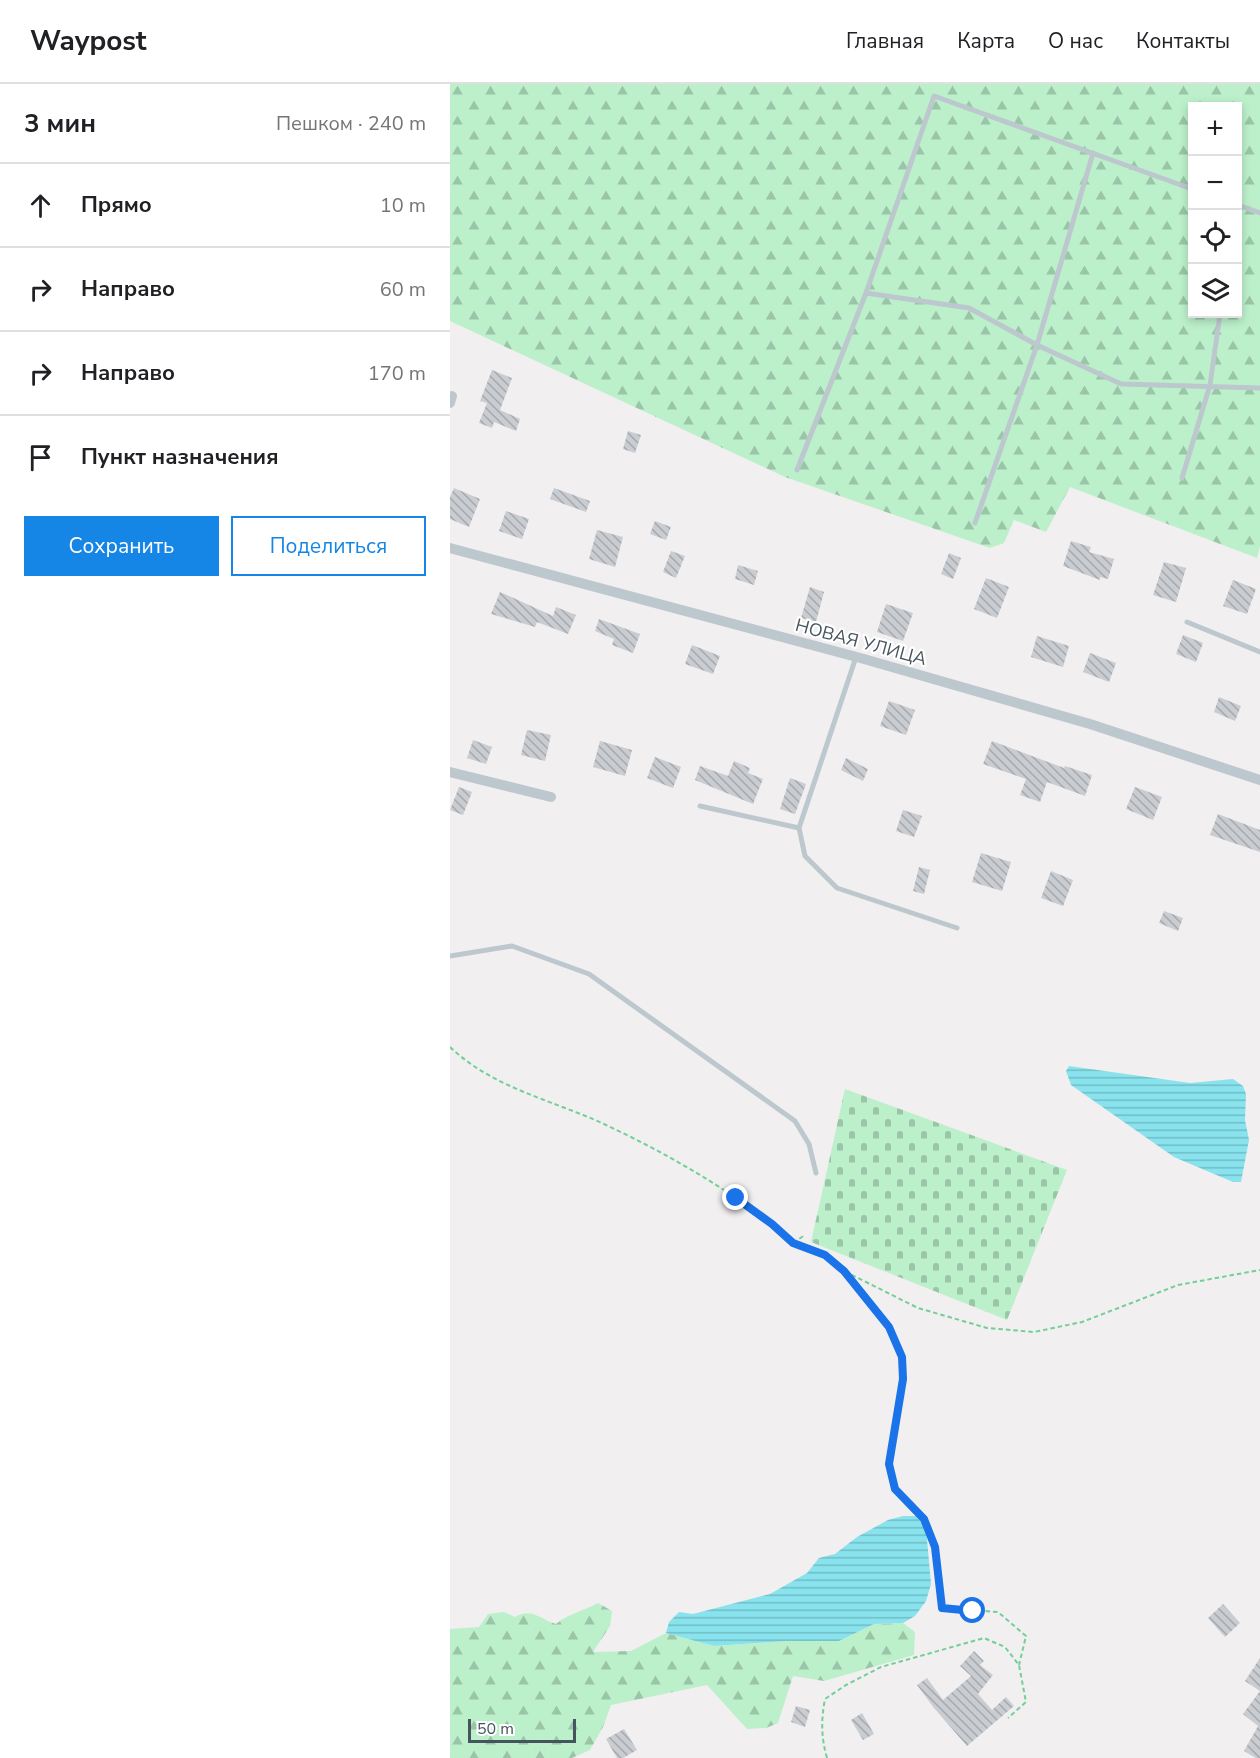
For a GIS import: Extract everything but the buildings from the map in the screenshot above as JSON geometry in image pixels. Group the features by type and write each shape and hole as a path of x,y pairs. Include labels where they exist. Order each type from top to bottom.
{"street":[{"name":"НОВАЯ УЛИЦА","path":"450,548 856,657 1090,724 1260,780"},
{"path":"450,772 551,797"}],"lane":[{"path":"797,470 866,293 934,96 1188,188"},
{"path":"975,523 1038,345 1093,153"},
{"path":"1242,206 1260,213"},
{"path":"866,293 969,308 1038,345 1121,384 1260,388"},
{"path":"1182,478 1210,385 1219,318"},
{"path":"1187,622 1260,652"},
{"path":"856,657 799,828 805,856 837,888 957,928"},
{"path":"700,806 799,828"},
{"path":"450,956 512,946 589,974 795,1121 809,1144 816,1173"}],"path":[{"path":"450,1047 461,1058 503,1084 605,1124 682,1166 736,1198 772,1224 793,1243 825,1255 844,1271 889,1327 902,1357 903,1379 889,1464 895,1489 924,1519 935,1547 942,1608 998,1612 1026,1636 1019,1665 1026,1702 1008,1719"},
{"path":"793,1243 805,1235"},
{"path":"844,1271 918,1308 987,1328 1035,1332 1082,1322 1178,1285 1260,1270"},
{"path":"826,1758 821,1729 825,1699 881,1667 984,1638 1005,1647 1019,1665"}],"green space":[{"path":"450,84 1260,84 1260,546 1257,558 1070,487 1046,532 1014,520 1004,543 990,548 785,477 450,321"},
{"path":"845,1089 1067,1170 1007,1320 811,1242"},
{"path":"598,1603 612,1611 610,1626 593,1652 631,1651 666,1633 714,1646 787,1641 839,1641 874,1624 903,1623 915,1632 914,1655 824,1681 793,1676 778,1723 766,1728 747,1729 707,1685 611,1705 603,1727 590,1750 572,1758 450,1758 450,1629 479,1627 488,1614 504,1612 515,1617 526,1613 536,1615 556,1624"}],"water":[{"path":"1069,1066 1190,1083 1233,1079 1243,1086 1246,1094 1245,1120 1249,1140 1241,1182 1233,1182 1174,1157 1071,1085 1066,1071"},
{"path":"903,1516 916,1516 926,1528 931,1584 926,1601 915,1616 903,1623 874,1624 839,1641 787,1641 714,1646 666,1633 669,1622 679,1612 693,1614 770,1594 807,1573 819,1558 835,1554 857,1537 888,1520"}],"route":[{"path":"736,1198 772,1224 793,1243 825,1255 844,1271 889,1327 902,1357 903,1379 889,1464 895,1489 924,1519 935,1547 938,1592 942,1608 973,1611"}]}
